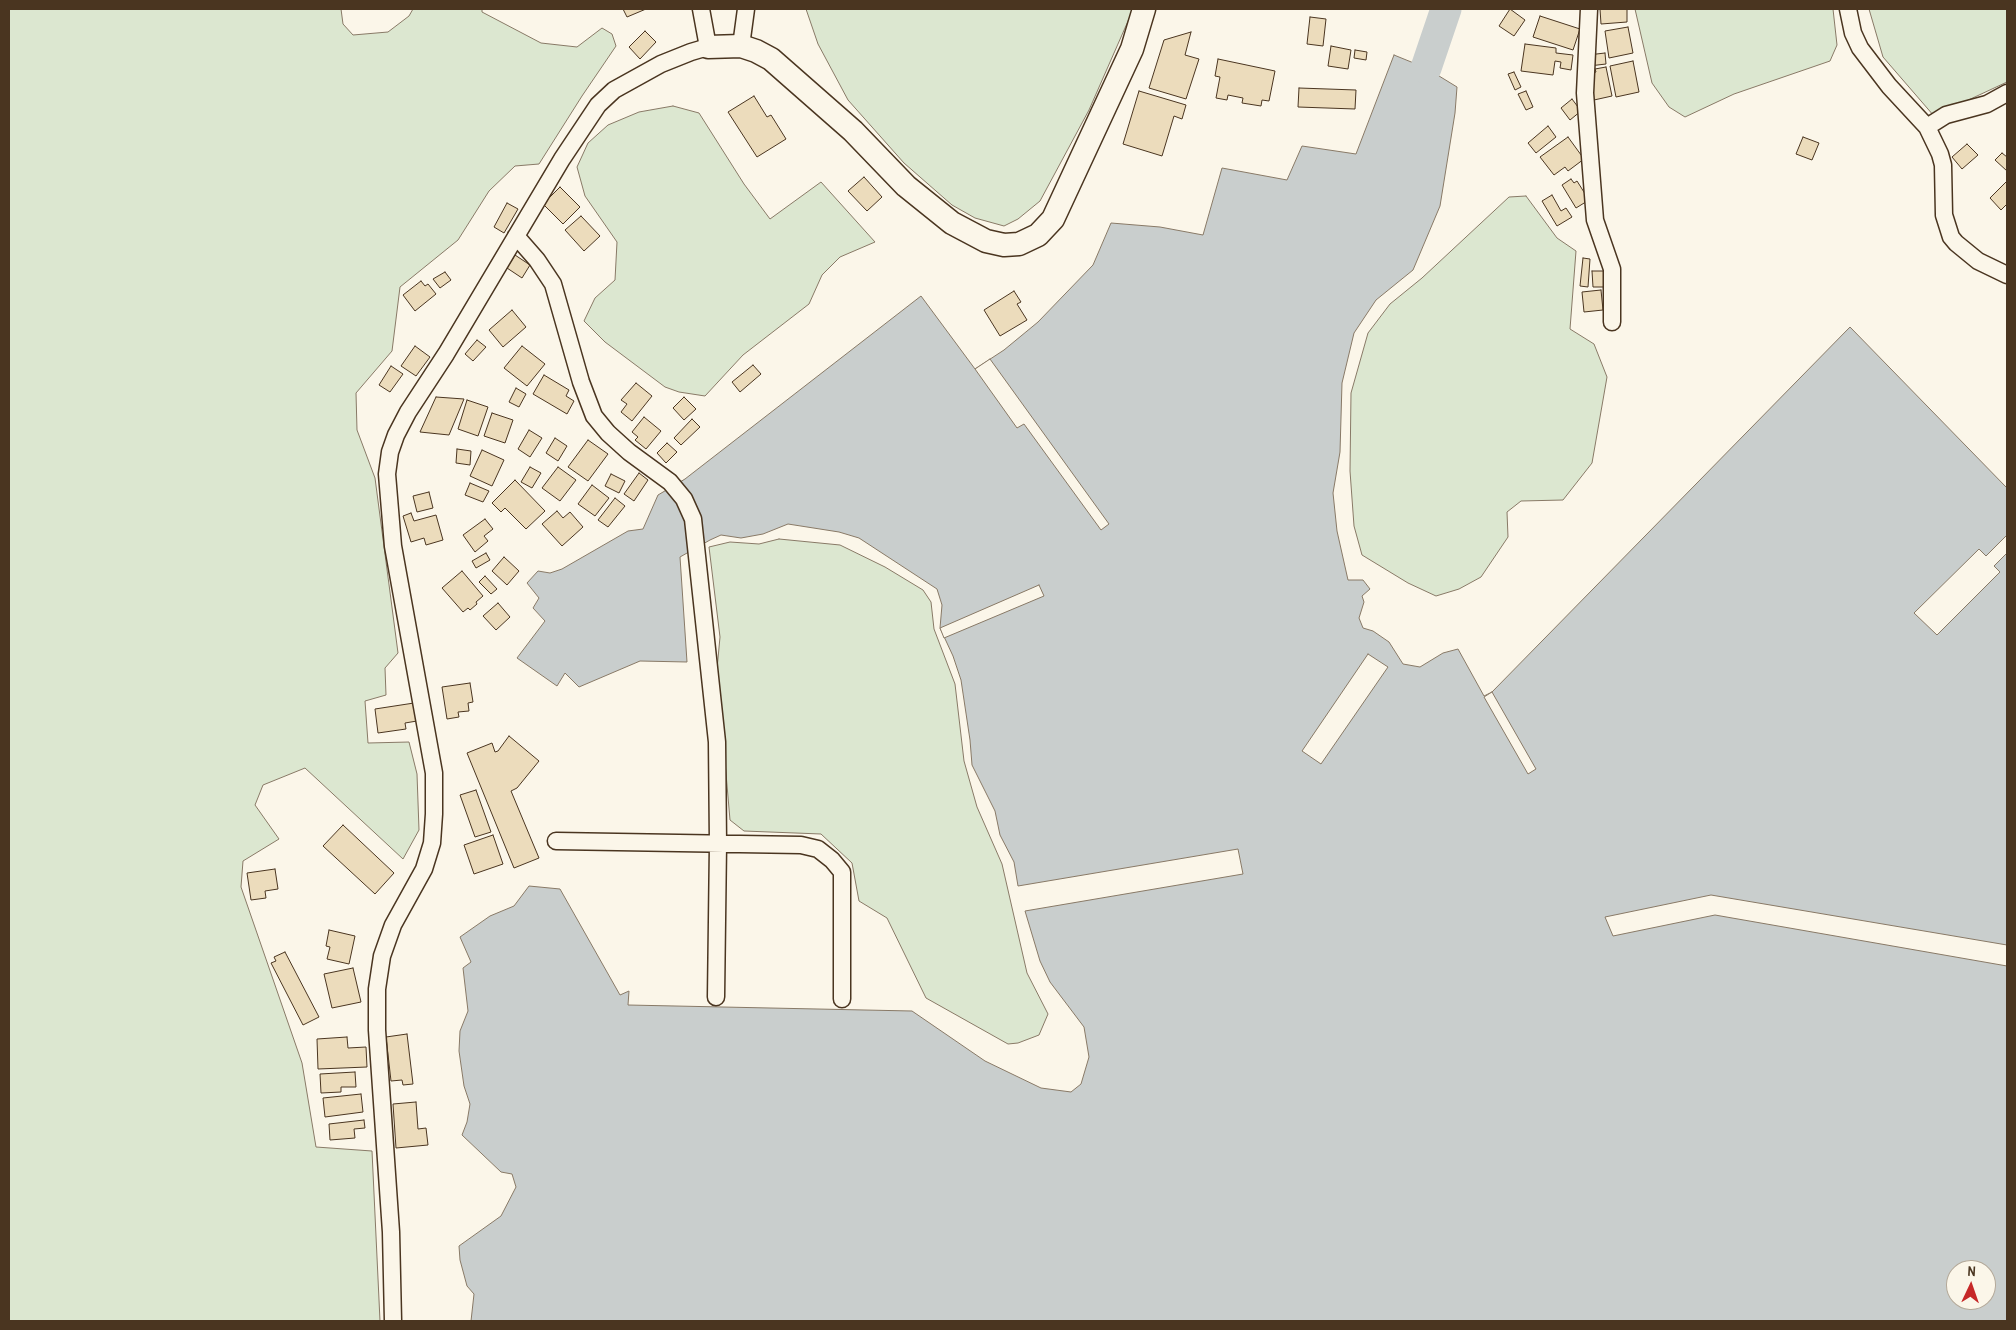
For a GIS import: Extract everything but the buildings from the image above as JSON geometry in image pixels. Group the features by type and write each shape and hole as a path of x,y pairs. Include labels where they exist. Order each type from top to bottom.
{"street":[{"path":"702,9 708,47"},
{"path":"741,46 746,9"},
{"path":"393,1321 391,1232 377,1030 377,989 382,956 393,926 424,869 432,843 434,814 434,773 393,546 387,474 390,452 396,435 562,159 598,105 614,90 646,72 691,52 708,47 741,46 756,50 771,59 853,131 906,186 952,223 986,241 1004,245 1019,244 1038,235 1053,219 1132,49 1144,9"},
{"path":"1589,9 1585,93 1595,220 1612,269 1612,322"},
{"path":"1848,9 1853,33 1860,48 1889,86 1927,127 1940,154 1943,165 1944,215 1951,237 1978,261 2007,275"},
{"path":"1927,127 1946,115 1987,104 2007,93"},
{"path":"516,236 537,260 553,284 581,382 594,416 628,452 670,482 684,499 693,519 717,742 716,997"},
{"path":"556,840 809,845 818,849 842,872 842,999"}],"green space":[{"path":"9,9 341,9 343,24 353,35 388,32 409,16 413,9 482,9 482,12 541,43 577,47 602,28 612,34 616,46 539,164 515,166 489,191 458,240 400,287 392,351 356,393 357,430 375,478 398,653 385,668 386,695 365,701 368,743 409,742 417,774 419,830 403,859 305,768 263,785 255,805 279,839 243,861 241,887 302,1063 316,1147 372,1151 380,1321 9,1321"},
{"path":"806,9 1132,9 1132,12 1089,110 1040,201 1018,219 1004,226 975,218 952,205 904,163 848,100 818,44"},
{"path":"1635,9 1833,9 1837,45 1830,61 1734,94 1685,117 1669,107 1652,83"},
{"path":"1869,9 2007,9 2007,82 1934,116 1883,57"},
{"path":"673,106 699,113 744,184 770,219 821,182 875,242 840,257 822,275 809,304 743,355 705,396 679,392 665,387 605,342 584,321 595,298 615,280 617,242 585,196 577,167 588,143 608,125 639,112"},
{"path":"1526,196 1557,238 1576,251 1570,329 1594,344 1607,377 1592,463 1563,500 1521,501 1507,512 1508,537 1481,577 1459,589 1436,596 1408,583 1362,555 1354,526 1350,471 1351,393 1368,333 1390,304 1422,278 1509,197"},
{"path":"779,539 840,545 885,567 923,590 931,602 934,629 955,684 964,761 977,807 1002,864 1027,973 1048,1014 1039,1035 1018,1043 1008,1044 926,998 887,918 859,901 852,863 821,834 744,831 730,820 717,669 720,637 709,547 730,542 759,544"}],"shaded area":[{"path":"1394,55 1426,68 1457,87 1455,113 1440,206 1413,270 1376,300 1354,333 1342,383 1340,452 1333,493 1337,531 1348,580 1363,580 1370,589 1362,596 1364,602 1359,618 1363,628 1373,631 1389,642 1403,664 1420,667 1443,653 1458,649 1484,696 1492,692 1850,327 2007,488 2007,945 1711,895 1605,917 1613,936 1715,915 2007,966 2007,1321 471,1321 474,1294 467,1286 460,1260 459,1246 501,1216 516,1187 512,1174 501,1172 462,1135 467,1122 470,1104 464,1086 459,1051 460,1031 468,1011 463,968 471,962 460,937 490,916 514,906 529,886 560,889 620,995 629,991 628,1005 912,1011 985,1061 1041,1088 1071,1092 1081,1084 1089,1057 1084,1027 1050,982 1040,961 1025,911 1243,874 1238,849 1018,886 1014,862 1000,835 995,811 972,765 961,680 953,656 940,628 942,605 937,589 859,538 839,532 788,524 763,534 741,538 721,535 710,540 680,557 687,662 640,661 579,687 565,673 557,686 517,658 545,621 533,608 539,598 527,583 538,571 550,573 562,569 628,531 643,529 658,495 685,479 921,296 975,369 1004,350 1038,322 1093,265 1111,223 1160,227 1203,235 1222,168 1287,180 1302,146 1356,154"}],"pier":[{"path":"990,359 1109,524 1101,530 1024,424 1017,428 975,369"},
{"path":"2007,535 2007,553 1994,566 2000,572 1937,635 1914,613 1979,549 1986,556"},
{"path":"1039,585 1044,596 944,638 940,628"},
{"path":"1368,654 1388,667 1321,764 1302,751"},
{"path":"1492,692 1536,769 1528,774 1484,697"}],"waterway":[{"path":"1426,68 1446,9"}]}
